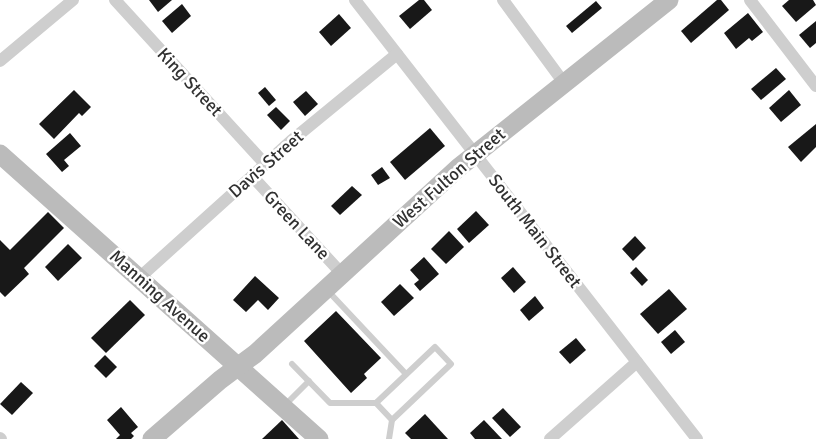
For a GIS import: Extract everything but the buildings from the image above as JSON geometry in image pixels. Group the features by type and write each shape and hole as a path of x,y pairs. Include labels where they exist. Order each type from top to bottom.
{"street":[{"path":"0,61 73,0"},
{"name":"King Street","path":"115,0 266,164"},
{"name":"South Main Street","path":"355,0 697,439"},
{"path":"503,0 564,83"},
{"name":"West Fulton Street","path":"156,438 220,380 255,354 474,154 669,0"},
{"path":"750,0 816,86"},
{"name":"Davis Street","path":"139,278 252,176 397,54"},
{"name":"Manning Avenue","path":"2,159 139,278 319,439"},
{"name":"Green Lane","path":"252,176 342,274"},
{"path":"550,439 637,362"}],"lane":[{"path":"326,289 406,374"},
{"path":"292,364 330,403 376,403 435,347 451,364 392,420 390,439"},
{"path":"283,406 309,381"},
{"path":"376,403 392,420"}]}
